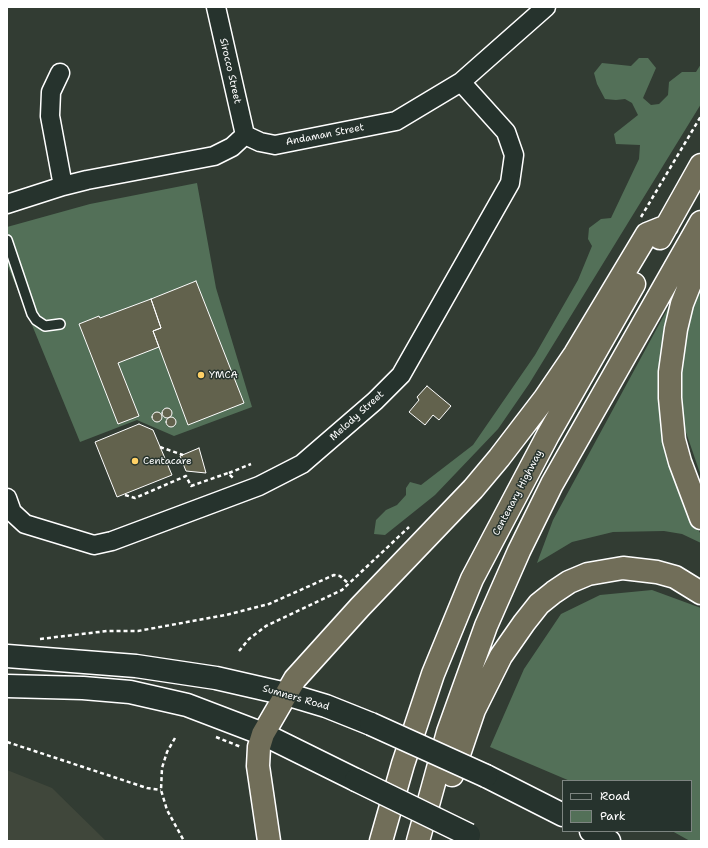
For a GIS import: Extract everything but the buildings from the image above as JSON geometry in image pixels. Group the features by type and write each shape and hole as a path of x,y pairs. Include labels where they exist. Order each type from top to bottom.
{"highway":[{"name":"Centenary Highway","path":"381,841 403,764 433,674 472,579 548,435 701,165"},
{"path":"418,841 448,732 486,626 519,551 552,484 701,222"},
{"path":"269,841 258,766 261,744 286,694 307,665 360,607 473,489 499,458 545,398 575,354 646,234 666,226"},
{"path":"701,256 682,304 676,329 670,385 674,440 687,485 701,518"},
{"path":"433,841 462,740 474,710 501,656 539,604 569,582 588,574 623,568 657,572 675,577 701,593"}],"main road":[{"name":"Sumners Road","path":"7,656 96,662 175,671 216,678 286,694 326,706 372,724 486,776 562,814"},
{"path":"7,686 83,688 130,692 187,705 261,744 356,780 476,838"},
{"path":"593,832 609,841"}],"street":[{"name":"Sirocco Street","path":"216,7 245,135"},
{"name":"Andaman Street","path":"245,135 260,142 275,145 396,121 461,82 546,7"},
{"path":"60,73 51,92 50,116 63,186"},
{"name":"Melody Street","path":"7,498 12,512 25,524 94,545 112,541 259,486 302,464 375,401 401,375 510,183 514,155 506,132 461,82"},
{"path":"7,204 63,186 214,156 232,147 245,135"}],"lane":[{"path":"7,240 32,314 36,320 45,326 60,324"}],"path":[{"path":"639,220 701,116"},
{"path":"160,447 183,455"},
{"path":"125,495 135,498 186,476 191,486 251,464"},
{"path":"228,473 235,481"},
{"path":"239,650 249,639 266,626 329,597 349,584 412,524"},
{"path":"38,640 107,630 138,631 226,616 269,604 334,575 340,576 349,584"},
{"path":"213,735 261,744"},
{"path":"175,738 167,752 162,768 161,790 167,810 184,841"},
{"path":"7,742 147,788 161,790"}],"shaded area":[{"path":"7,770 52,788 106,841 7,841"}],"green space":[{"path":"639,58 648,58 656,68 643,98 651,105 659,104 668,95 669,82 682,72 696,72 701,64 701,104 529,384 498,429 435,495 385,535 374,534 376,520 386,510 397,505 406,495 406,488 410,482 421,485 473,445 535,355 578,280 592,246 588,239 589,228 601,219 611,218 639,159 640,145 616,144 614,134 638,115 632,103 625,99 605,99 597,84 594,73 602,63 631,66"},
{"path":"197,183 216,288 252,407 174,436 137,420 80,442 7,264 7,227 90,204"},
{"path":"701,275 701,476 679,412 680,347"},
{"path":"675,295 660,374 667,456 681,494 701,535 701,543 682,534 664,531 613,532 572,542 537,563 553,520"},
{"path":"652,590 701,608 701,841 690,841 674,832 692,832 692,780 568,780 490,747 524,669 561,614 600,595"}],"place":[{"name":"YMCA","path":"201,375"},
{"name":"Centacare","path":"135,461"}]}
